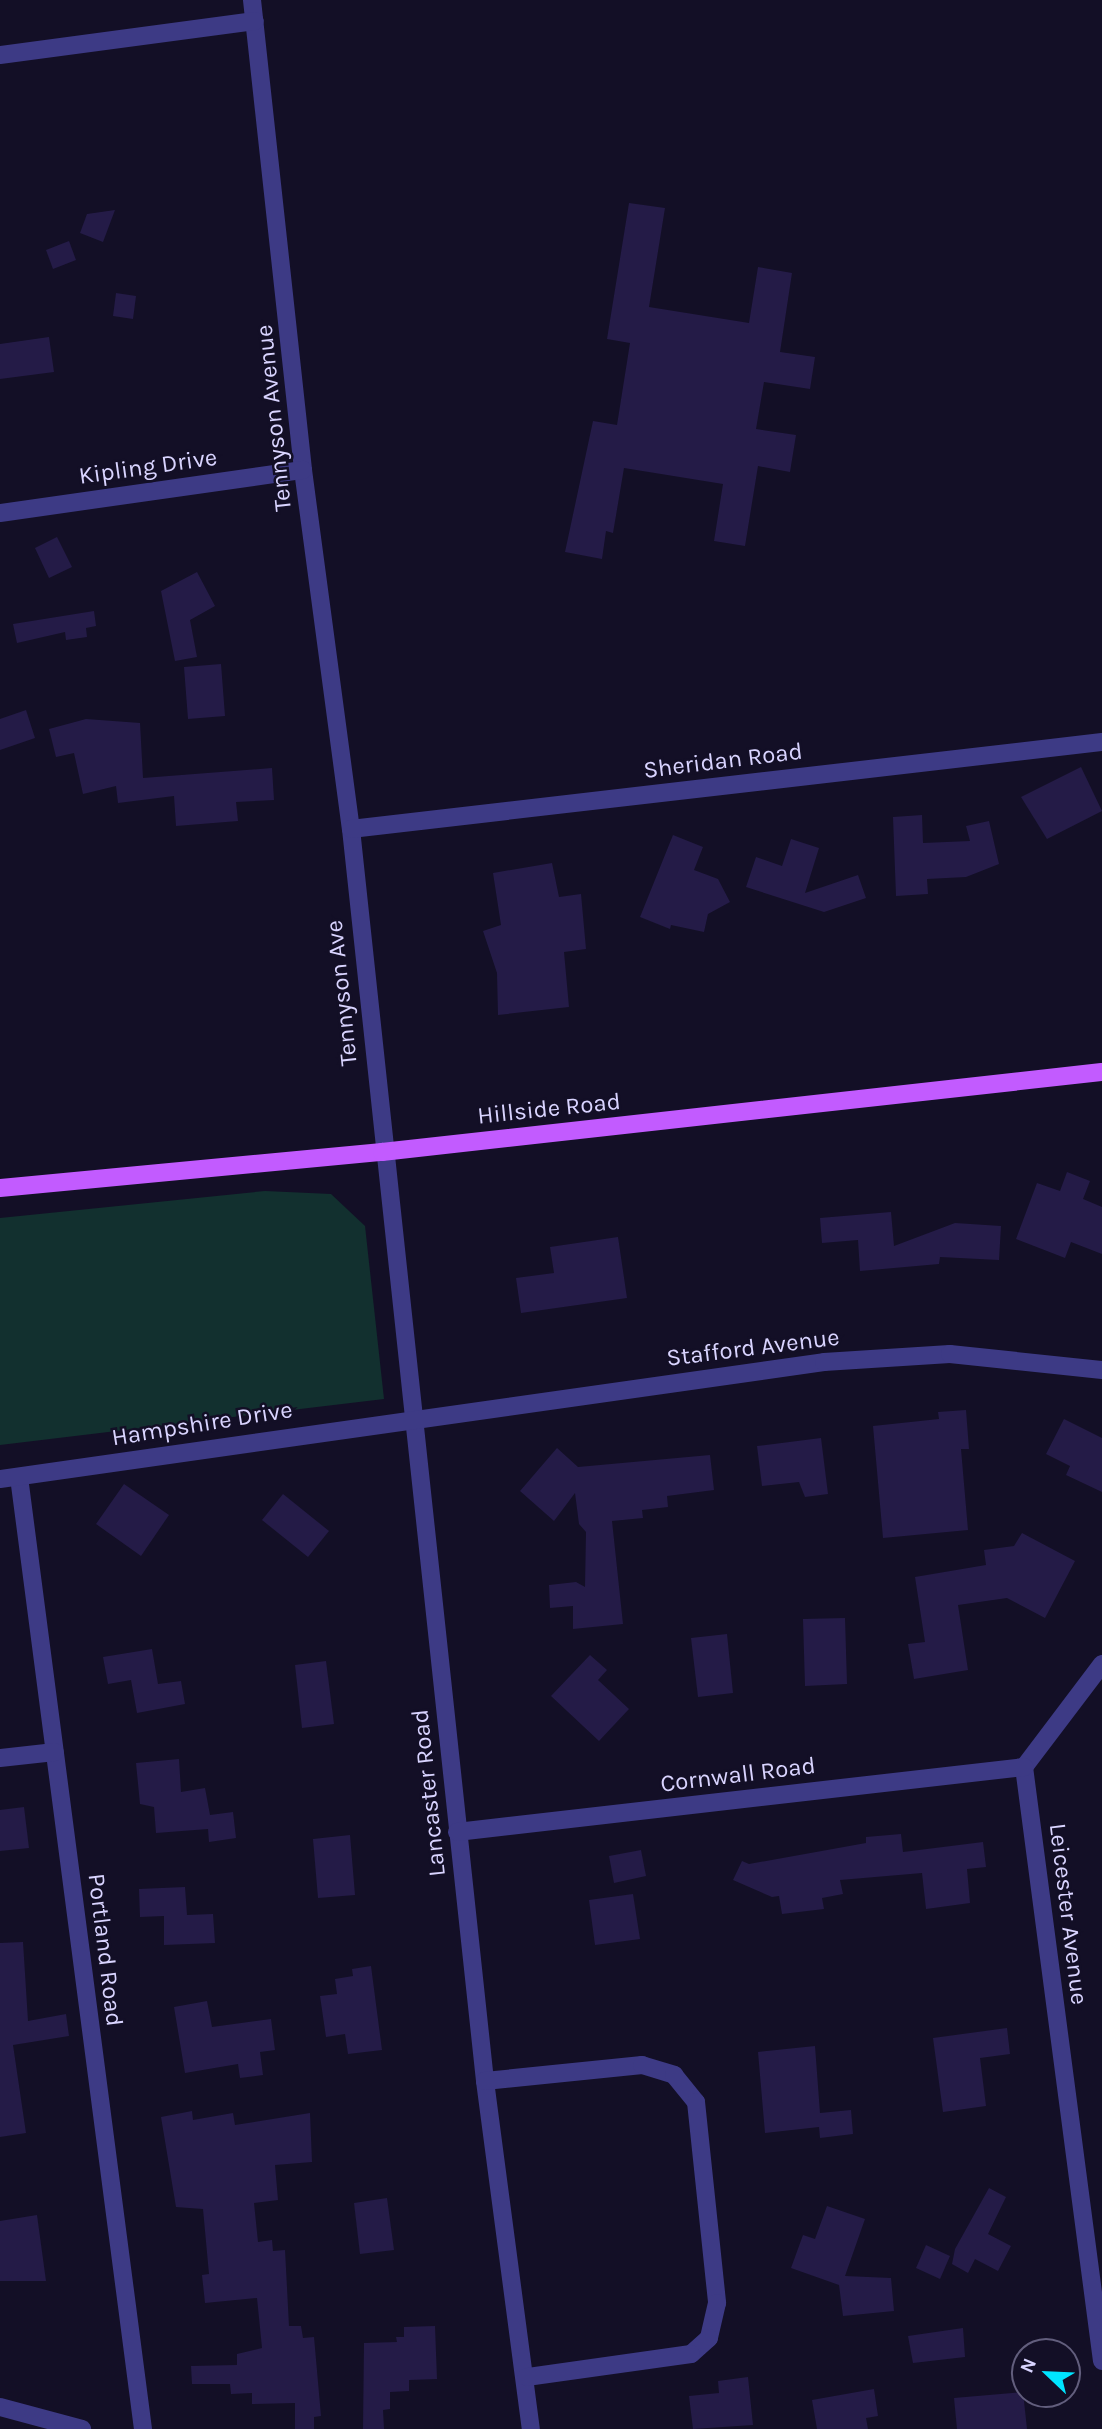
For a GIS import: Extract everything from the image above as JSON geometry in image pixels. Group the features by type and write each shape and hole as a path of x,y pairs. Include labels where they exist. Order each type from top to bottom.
{"main road":[{"name":"Hillside Road","path":"0,1188 382,1152 1102,1072"}],"street":[{"name":"Tennyson Avenue","path":"252,0 303,470 351,829"},
{"path":"0,55 255,20"},
{"name":"Kipling Drive","path":"0,513 303,470"},
{"name":"Sheridan Road","path":"351,829 1102,742"},
{"name":"Tennyson Ave","path":"351,829 382,1152"},
{"name":"Lancaster Road","path":"382,1152 439,1643 485,2081 527,2376 531,2429"},
{"name":"Stafford Avenue","path":"411,1417 836,1361 950,1354 1102,1370"},
{"name":"Hampshire Drive","path":"0,1479 411,1417"},
{"name":"Portland Road","path":"19,1477 143,2429"},
{"path":"1024,1767 1102,1664"},
{"path":"0,1758 55,1752"},
{"name":"Cornwall Road","path":"457,1832 1024,1767"},
{"name":"Leicester Avenue","path":"1024,1767 1102,2361"},
{"path":"485,2081 642,2065 674,2075 696,2102 717,2303 709,2338 691,2354 527,2376"},
{"path":"0,2407 82,2429"}],"green space":[{"path":"265,1191 331,1194 365,1226 384,1399 0,1445 0,1218"}],"building":[{"path":"629,203 665,208 649,307 749,323 758,267 792,273 780,352 815,357 810,389 764,382 756,429 796,435 790,472 758,466 745,546 714,541 723,484 624,468 613,533 606,531 602,559 565,552 593,421 617,425 630,343 607,339"},
{"path":"115,210 103,242 80,233 87,214"},
{"path":"69,241 76,260 53,269 46,250"},
{"path":"116,293 136,296 133,319 113,316"},
{"path":"49,337 54,372 0,379 0,344"},
{"path":"57,537 72,567 49,578 35,548"},
{"path":"197,572 215,606 190,620 197,657 175,661 161,591"},
{"path":"94,611 96,626 86,628 87,637 66,640 65,632 17,643 13,624"},
{"path":"221,664 225,716 188,719 184,667"},
{"path":"26,710 35,738 0,750 0,719"},
{"path":"86,719 140,723 143,778 272,768 274,800 236,802 238,821 176,826 174,796 118,803 116,786 83,794 74,753 56,757 49,729"},
{"path":"1081,767 1102,811 1047,839 1021,797"},
{"path":"922,815 923,843 970,841 966,826 989,821 999,864 966,877 927,879 928,894 896,896 893,817"},
{"path":"673,835 703,847 694,870 718,879 730,902 708,914 704,932 671,925 670,929 640,917"},
{"path":"791,839 819,848 805,893 858,875 866,898 824,912 746,887 756,857 782,866"},
{"path":"552,863 559,897 581,894 586,949 564,952 569,1007 498,1015 497,973 483,931 501,925 493,873"},
{"path":"1067,1172 1090,1181 1083,1199 1102,1207 1102,1254 1071,1242 1065,1258 1016,1239 1037,1183 1060,1191"},
{"path":"891,1212 894,1246 955,1223 1001,1226 999,1260 940,1257 939,1264 860,1271 858,1240 822,1243 820,1218"},
{"path":"618,1237 627,1298 521,1313 516,1278 554,1273 550,1247"},
{"path":"966,1410 969,1449 961,1449 968,1530 883,1538 873,1426 939,1419 938,1412"},
{"path":"1064,1419 1102,1438 1102,1492 1066,1475 1070,1466 1046,1454"},
{"path":"821,1438 828,1494 805,1497 799,1482 762,1486 757,1446"},
{"path":"557,1448 578,1467 710,1455 714,1490 667,1496 668,1507 642,1510 643,1518 612,1521 623,1624 573,1629 573,1606 550,1608 549,1585 576,1582 585,1587 586,1532 579,1524 575,1493 554,1521 520,1491"},
{"path":"124,1484 169,1515 141,1556 96,1524"},
{"path":"283,1494 329,1531 308,1557 262,1520"},
{"path":"1022,1533 1075,1561 1045,1618 1007,1598 958,1605 968,1670 914,1679 908,1644 925,1642 915,1577 986,1565 984,1550 1014,1546"},
{"path":"845,1618 847,1684 805,1686 803,1619"},
{"path":"727,1634 733,1693 698,1697 691,1638"},
{"path":"152,1649 158,1684 181,1681 185,1704 137,1713 131,1680 108,1684 103,1657"},
{"path":"590,1655 607,1670 598,1680 629,1709 599,1741 551,1696"},
{"path":"326,1661 334,1724 302,1728 295,1665"},
{"path":"179,1759 181,1792 205,1788 210,1815 233,1812 236,1838 209,1842 208,1829 156,1833 154,1807 140,1804 136,1763"},
{"path":"24,1807 29,1848 0,1851 0,1810"},
{"path":"901,1834 903,1852 983,1842 986,1867 967,1869 970,1903 926,1909 922,1873 840,1880 843,1894 822,1898 824,1909 782,1914 779,1896 772,1897 733,1880 742,1861 749,1864 866,1843 866,1837"},
{"path":"350,1835 355,1895 318,1898 313,1839"},
{"path":"641,1850 646,1876 614,1883 609,1856"},
{"path":"185,1887 187,1915 213,1914 215,1943 164,1945 164,1916 140,1917 139,1889"},
{"path":"633,1894 640,1939 595,1945 589,1900"},
{"path":"23,1942 28,2021 66,2014 69,2036 13,2045 26,2133 0,2137 0,1943"},
{"path":"371,1966 382,2050 348,2054 345,2034 326,2037 320,1996 337,1994 335,1979 353,1976 352,1969"},
{"path":"207,2001 212,2027 271,2019 275,2050 260,2052 263,2075 240,2078 238,2064 185,2073 174,2007"},
{"path":"1007,2028 1010,2054 980,2058 986,2106 943,2112 933,2038"},
{"path":"815,2046 820,2113 851,2110 853,2134 820,2138 819,2127 765,2133 758,2052"},
{"path":"192,2111 193,2120 233,2113 235,2125 310,2113 312,2162 275,2165 278,2200 254,2203 258,2242 272,2240 273,2251 285,2250 289,2326 301,2326 303,2338 314,2337 321,2416 314,2417 314,2429 295,2429 295,2403 252,2404 252,2393 231,2394 230,2384 192,2384 191,2366 237,2365 237,2354 262,2348 257,2298 205,2303 202,2275 209,2274 203,2209 176,2207 161,2117"},
{"path":"989,2188 1006,2197 988,2234 1011,2246 998,2271 975,2259 968,2273 952,2264 955,2249"},
{"path":"387,2198 394,2250 360,2254 354,2203"},
{"path":"827,2206 865,2219 845,2276 891,2278 894,2311 843,2316 839,2285 791,2268 803,2235 815,2239"},
{"path":"37,2215 46,2281 0,2281 0,2221"},
{"path":"926,2245 950,2256 940,2279 916,2268"},
{"path":"435,2326 437,2379 409,2380 409,2391 390,2392 390,2409 383,2410 384,2429 363,2429 364,2343 397,2342 396,2337 404,2337 404,2327"},
{"path":"963,2328 965,2357 913,2363 908,2336"},
{"path":"748,2377 753,2425 693,2429 689,2396 719,2393 718,2381"},
{"path":"874,2389 878,2416 866,2418 868,2429 817,2429 812,2400"},
{"path":"1011,2393 1011,2408 1025,2408 1027,2429 957,2429 954,2398"}]}
